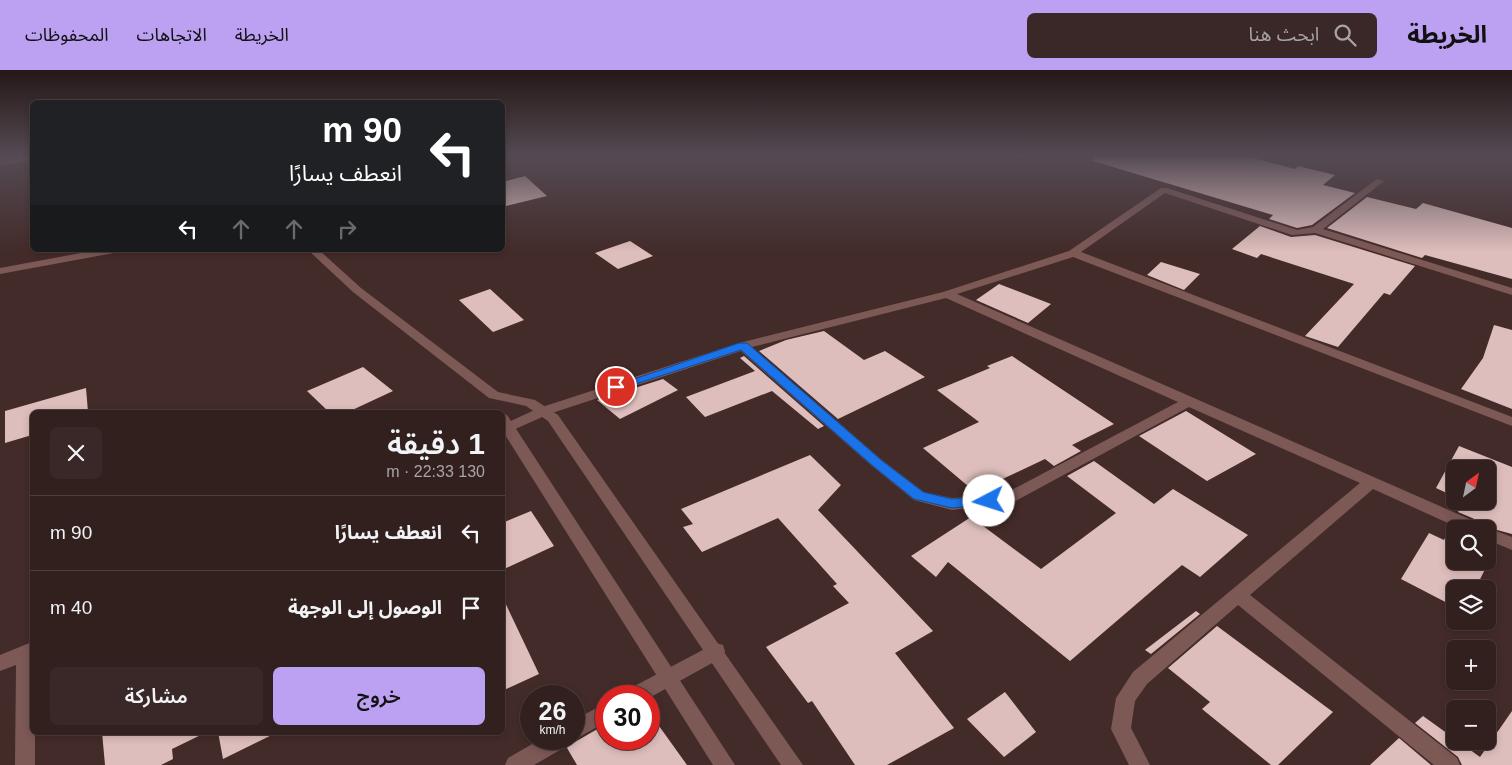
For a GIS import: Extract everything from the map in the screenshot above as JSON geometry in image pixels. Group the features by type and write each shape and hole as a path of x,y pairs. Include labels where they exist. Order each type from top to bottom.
{"street":[{"path":"1316,230 1372,187"},
{"path":"505,421 544,411 743,346 947,294 1073,252 1164,190 1296,233 1316,230 1512,292"},
{"path":"0,271 103,252"},
{"path":"315,252 357,290 494,395 530,403 544,411 561,428 793,765"},
{"path":"1073,252 1512,422"},
{"path":"947,294 1457,520"},
{"path":"743,346 877,463 919,496 952,504 1007,499 1189,401"},
{"path":"494,395 499,410"},
{"path":"505,425 670,676 725,765"},
{"path":"1140,765 1121,729 1126,698 1140,678 1371,482"},
{"path":"1496,537 1512,544"},
{"path":"1238,595 1450,765"},
{"path":"654,685 716,651"},
{"path":"0,663 29,652 25,765"},
{"path":"515,765 541,750"}],"building":[{"path":"505,187 538,187 547,196 505,206"},
{"path":"1181,187 1333,187 1355,193 1312,225 1297,228 1269,219 1273,215"},
{"path":"1367,197 1416,209 1423,203 1512,228 1512,279 1425,255 1422,258 1327,228"},
{"path":"1260,226 1291,237 1315,235 1415,266 1390,295 1384,293 1338,347 1305,336 1354,284 1261,254 1257,258 1232,249"},
{"path":"630,241 653,256 618,269 595,253"},
{"path":"1161,262 1200,274 1184,290 1147,275"},
{"path":"999,284 1051,304 1028,323 976,300"},
{"path":"490,289 524,320 493,332 459,300"},
{"path":"1494,325 1512,330 1512,409 1461,389 1483,358"},
{"path":"824,331 864,360 885,351 925,377 838,419 759,351 786,340"},
{"path":"744,356 824,426 818,429 772,391 705,417 686,397 755,371 740,358"},
{"path":"1012,356 1114,424 1072,445 1081,451 1054,466 1045,459 975,492 923,448 979,422 937,390 990,368 987,366"},
{"path":"363,367 393,391 352,410 327,410 307,391"},
{"path":"663,379 678,390 620,419 597,400"},
{"path":"86,388 88,410 30,410 30,436 5,443 5,411"},
{"path":"1186,411 1256,454 1207,481 1139,436"},
{"path":"1459,446 1494,460 1451,460"},
{"path":"810,455 841,485 818,510 933,631 895,653 954,728 887,765 855,765 812,701 808,703 766,647 849,603 833,586 837,584 778,518 702,552 683,527 693,524 681,509"},
{"path":"1094,461 1154,504 1173,489 1248,535 1200,577 1182,565 1070,661 948,562 936,577 911,556 971,517 1041,569 1116,513 1067,476"},
{"path":"1496,461 1512,467 1512,534 1496,530 1496,520 1477,520 1458,512 1459,510 1496,510"},
{"path":"1446,470 1446,493 1436,488"},
{"path":"531,511 554,546 505,569 505,522"},
{"path":"1429,533 1444,540 1446,536 1446,570 1485,570 1480,580 1446,580 1446,602 1401,579"},
{"path":"505,602 539,674 505,690"},
{"path":"1196,611 1200,614 1151,654 1145,650"},
{"path":"1217,626 1333,712 1278,765 1271,765 1202,709 1210,702 1168,668"},
{"path":"1005,692 1036,732 1004,757 967,719"},
{"path":"1512,711 1512,765 1462,765 1458,757 1449,750 1470,750 1480,757 1485,750 1496,750 1496,734"},
{"path":"1423,716 1446,733 1446,748 1415,723"},
{"path":"660,727 687,765 577,765 568,750 585,750 585,736 595,730 595,750 660,750"},
{"path":"102,735 201,735 172,749 173,759 161,765 105,765"},
{"path":"219,735 272,735 223,759"},
{"path":"1399,738 1431,765 1370,765"}],"route":[{"path":"616,387 743,346 877,463 919,496 952,504 989,501"}]}
